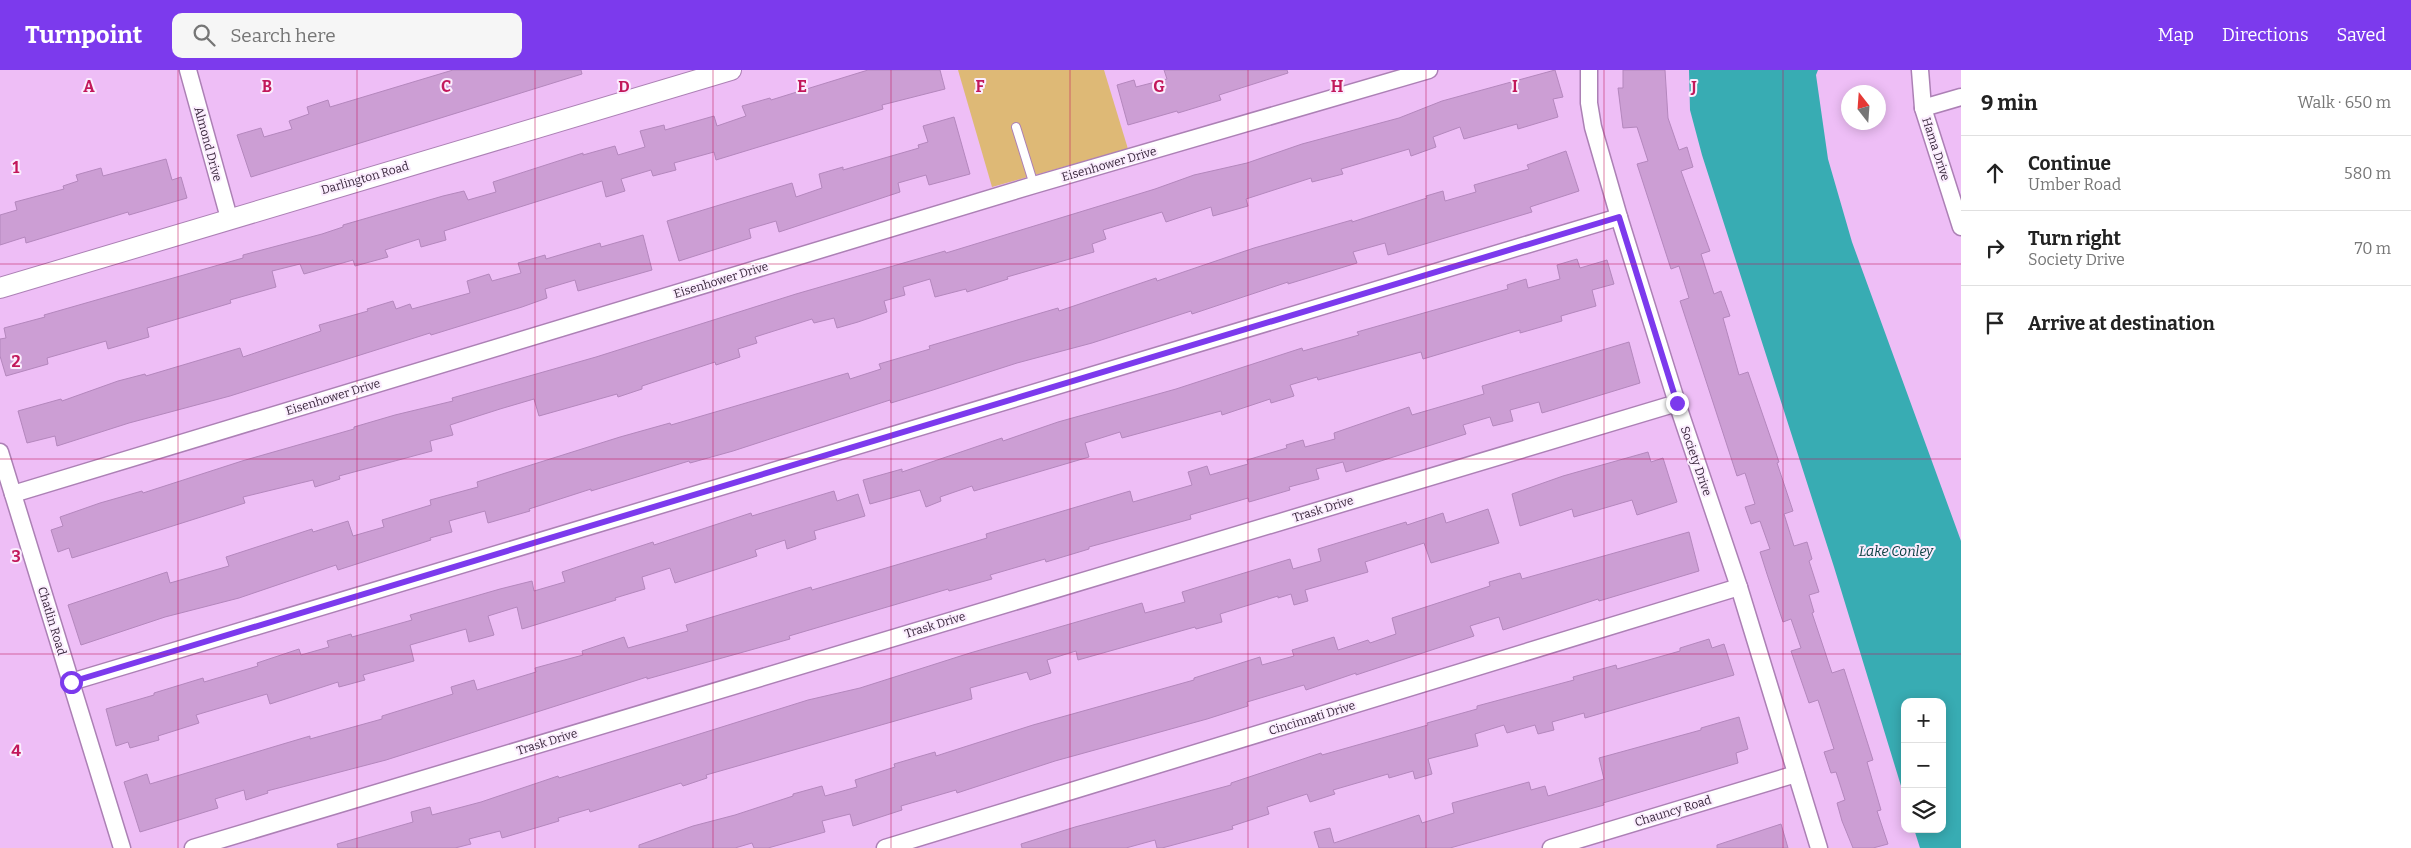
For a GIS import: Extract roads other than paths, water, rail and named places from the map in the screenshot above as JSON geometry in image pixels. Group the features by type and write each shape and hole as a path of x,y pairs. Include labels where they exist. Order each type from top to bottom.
{"street":[{"name":"Almond Drive","path":"188,70 229,218"},
{"name":"Darlington Road","path":"0,288 229,218 730,70"},
{"name":"Eisenhower Drive","path":"13,494 1034,185 1429,70"},
{"name":"Society Drive","path":"1589,70 1589,102 1593,127 1619,217 1677,403 1739,587 1819,848"},
{"name":"Hama Drive","path":"1920,70 1923,108 1961,226"},
{"path":"1923,108 1961,97"},
{"path":"71,682 1619,217"},
{"name":"Trask Drive","path":"193,848 1677,403"},
{"name":"Chatlin Road","path":"0,452 122,848"},
{"name":"Cincinnati Drive","path":"885,848 1739,587"},
{"name":"Chauncy Road","path":"1550,848 1796,774"}],"lane":[{"path":"1016,127 1034,185"}],"water":[{"name":"Lake Conley","path":"1689,70 1818,70 1816,75 1828,159 1852,242 1961,541 1961,848 1920,848 1915,833 1946,833 1946,698 1901,698 1901,786 1834,567 1702,155 1690,110"}]}
